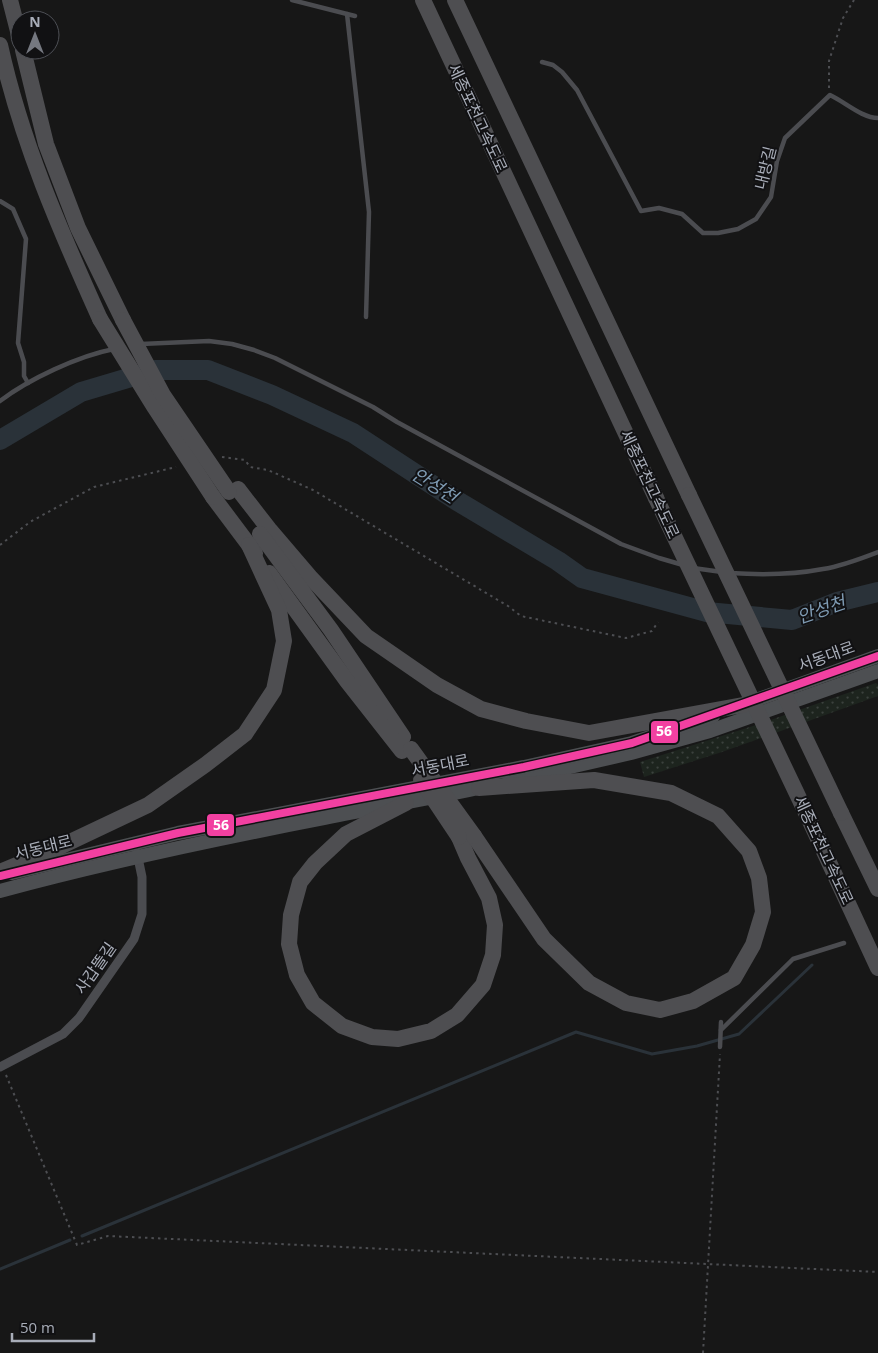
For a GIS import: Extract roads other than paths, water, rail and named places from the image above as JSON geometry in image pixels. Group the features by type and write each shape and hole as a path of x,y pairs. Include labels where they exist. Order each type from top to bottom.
{"highway":[{"name":"세종포천고속도로","path":"423,0 878,968"},
{"name":"세종포천고속도로","path":"455,0 878,889"},
{"path":"0,45 31,155 68,248 100,319 213,497 347,680 406,750"},
{"path":"25,60 46,144 78,228 163,395 332,630 406,750 466,836 544,939 589,983 626,1003 660,1010 693,1001 734,978 753,945 763,912 759,878 749,851 718,816 671,793 594,780 479,788"},
{"path":"233,490 310,578 366,636 437,684 481,709 526,721 589,733 743,705"},
{"path":"0,872 53,850 148,805 205,766 246,734 274,690 284,641 279,610 249,545"},
{"path":"406,803 346,834 315,863 300,882 291,915 289,944 297,975 313,1003 342,1026 372,1037 398,1039 431,1031 457,1016 483,985 493,955 496,925 489,898 468,858 466,836"}],"main road":[{"name":"서동대로","path":"0,876 178,833 524,766 632,743 878,656"},
{"name":"서동대로","path":"0,891 138,857 479,788 631,753 710,731 878,670"}],"street":[{"name":"사갑뜰길","path":"1,1067 63,1034 79,1018 134,939 142,914 142,877 134,843"}],"lane":[{"path":"292,0 356,16"},
{"path":"347,14 369,212 366,317"},
{"name":"내방길","path":"542,62 553,65 562,72 577,90 641,211 659,208 682,214 704,233 718,233 738,229 756,219 771,197 777,161 785,138 830,95 868,118 878,118"},
{"path":"0,200 13,209 26,239 18,343 24,362 24,376 28,383"},
{"path":"0,401 28,383 54,370 110,350 165,342 209,341 232,344 275,358 373,408 621,544 659,558 692,568 716,572 772,574 822,570 878,552"},
{"path":"721,1032 793,958 844,943"},
{"path":"720,1047 721,1022"}],"waterway":[{"name":"안성천","path":"0,440 81,392 155,370 208,370 272,395 353,433 454,499 558,561 582,578 707,612 792,620 837,602 878,592"},
{"path":"82,1236 576,1032 652,1054 697,1046 739,1034 812,965"},
{"path":"0,1269 70,1240"}]}
